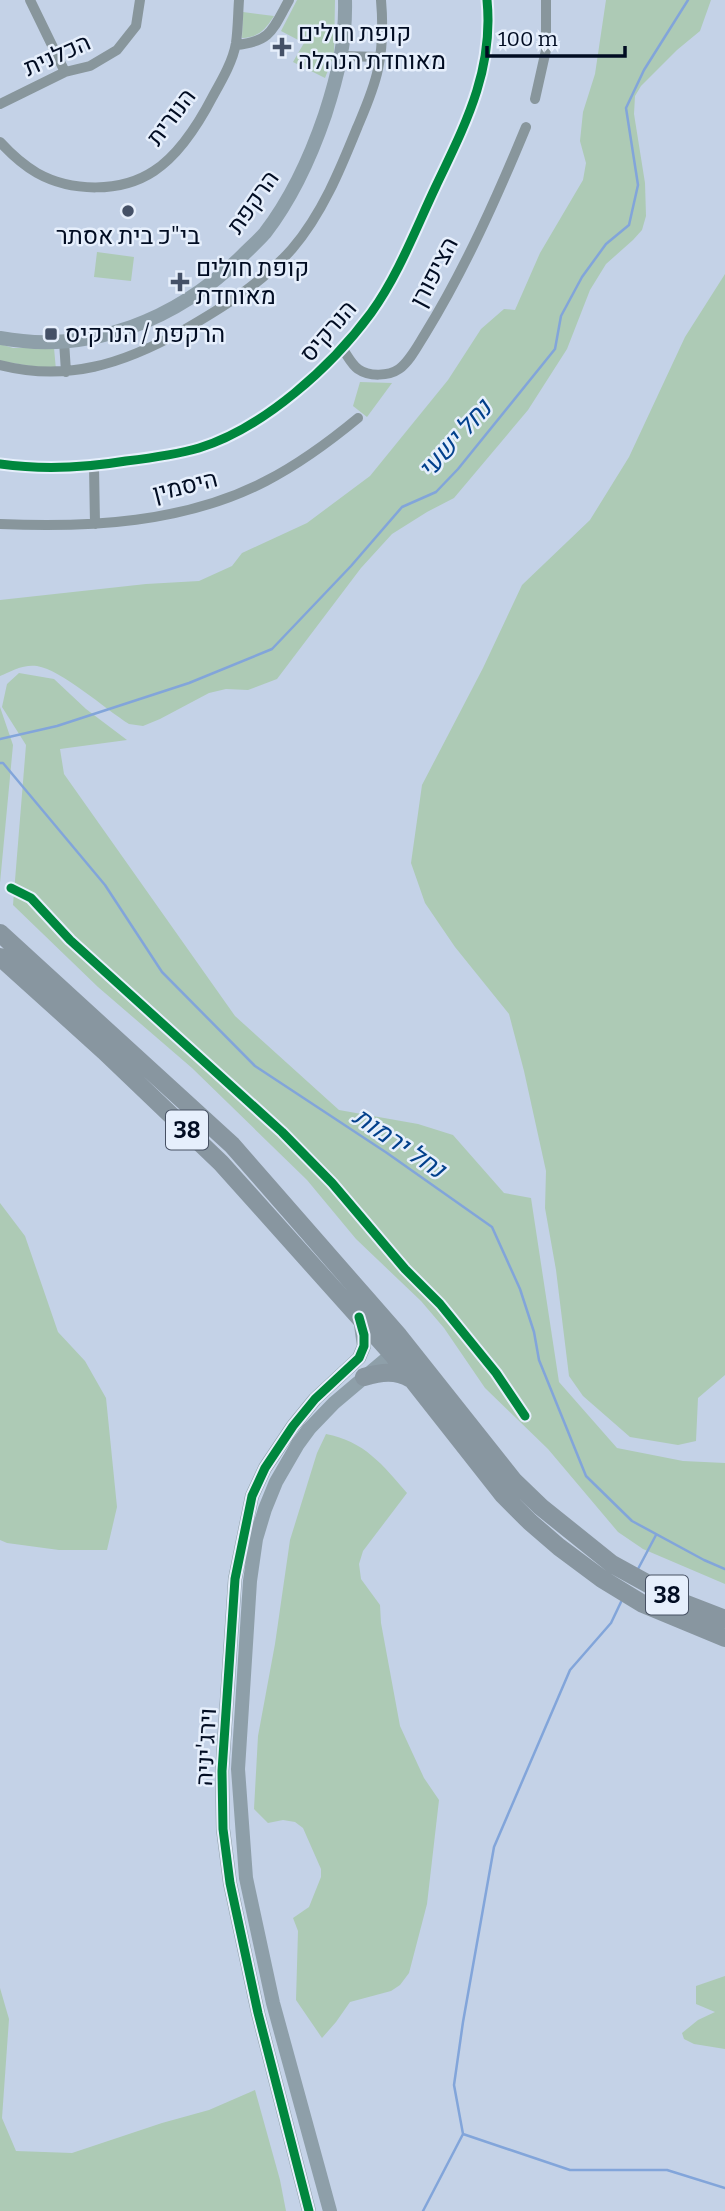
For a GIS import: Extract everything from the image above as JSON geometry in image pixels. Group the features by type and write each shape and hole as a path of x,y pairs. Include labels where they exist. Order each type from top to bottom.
{"highway":[{"name":"38","path":"0,933 232,1146 399,1336 514,1481 541,1507 612,1564 681,1602 725,1619"},
{"name":"38","path":"0,957 221,1163 392,1354 503,1495 559,1548 643,1604 725,1638"},
{"path":"364,1377 388,1372 411,1379"}],"street":[{"path":"30,0 65,72"},
{"name":"הכלנית","path":"0,104 65,72 90,66 117,50 136,26 140,0"},
{"name":"הנורית","path":"0,142 30,168 69,184 116,186 152,173 186,141 206,110 236,45 239,0"},
{"path":"236,45 256,43 266,37 289,0"},
{"name":"הרקפת","path":"0,338 40,343 64,341 117,332 140,324 196,296 264,235 287,201 316,142 342,56 345,0"},
{"path":"0,365 33,372 96,368 156,346 251,288 305,232 335,181 370,95 380,57 381,0"},
{"name":"הנרקיס","path":"0,464 47,468 94,466 201,447 228,436 286,401 309,382 372,312 394,277 464,127 484,68 488,36 487,0"},
{"path":"535,99 546,50 546,0"},
{"path":"342,56 380,57"},
{"name":"הציפורן","path":"342,348 356,368 377,374 400,368 414,352 442,307 503,183 526,127"},
{"path":"64,341 66,372"},
{"name":"היסמין","path":"0,524 95,524 165,515 232,496 265,482 296,464 330,442 358,418"},
{"path":"94,466 95,524"},
{"path":"11,888 30,898 69,940 282,1132 332,1183 405,1269 440,1304 496,1373 525,1416"},
{"name":"וירג'יניה","path":"309,2211 258,2013 230,1883 223,1829 222,1771 235,1579 252,1496 265,1468 293,1426 314,1399 359,1358 364,1346 364,1335 359,1317"},
{"name":"וירג'יניה","path":"330,2211 273,2003 246,1878 238,1769 250,1581 256,1539 276,1482 309,1429 392,1354 399,1336"}],"green space":[{"path":"297,0 335,0 334,55 325,78 293,62 304,43 281,31"},
{"path":"606,0 711,0 700,31 641,86 635,96 634,114 645,183 646,216 642,230 606,264 590,290 567,349 528,410 454,498 392,534 361,568 277,679 248,690 226,689 209,693 143,726 129,724 71,682 47,669 27,666 0,676 0,600 199,581 232,566 242,553 307,523 370,476 448,380 481,329 504,309 515,310 540,253 583,180 586,163 580,141 583,112 595,74"},
{"path":"243,12 274,16 261,32 242,38"},
{"path":"97,252 134,257 131,281 94,277"},
{"path":"725,274 725,1375 698,1398 696,1441 678,1445 630,1437 583,1396 569,1376 556,1270 545,1208 546,1171 509,1014 455,947 425,903 411,863 422,785 483,668 522,585 590,520 629,457 685,337"},
{"path":"0,344 13,348 54,348 56,370 0,361"},
{"path":"360,382 392,383 367,417 353,406"},
{"path":"19,673 54,679 86,709 127,740 60,749 64,774 235,1016 339,1110 418,1124 453,1135 504,1193 531,1198 559,1382 617,1448 683,1461 725,1463 725,1584 643,1549 618,1532 548,1449 485,1388 444,1328 421,1301 356,1239 307,1180 192,1068 98,987 13,905 26,745 2,707 7,684"},
{"path":"0,707 13,745 0,883"},
{"path":"0,1203 25,1236 58,1332 85,1361 106,1398 117,1507 107,1550 59,1550 0,1540"},
{"path":"326,1434 362,1448 381,1464 407,1493 363,1551 359,1564 361,1579 380,1605 400,1726 424,1778 439,1800 427,1904 409,1973 400,1985 391,1991 350,2002 322,2038 296,2000 298,1931 293,1918 309,1907 321,1877 321,1869 303,1828 295,1822 283,1820 268,1823 254,1809 258,1736 290,1540 317,1453"},
{"path":"725,1976 725,2049 694,2044 684,2039 682,2033 698,2020 715,2012 696,2004 696,1986"},
{"path":"0,1988 9,2019 2,2118 16,2151 72,2153 209,2110 255,2090 286,2211 0,2211"}],"waterway":[{"name":"נחל ישעי","path":"0,739 57,726 189,683 272,649 351,566 402,507 436,492 458,469 555,349 561,316 582,277 606,244 629,225 638,185 626,108 644,70 688,0"},
{"name":"נחל ירמות","path":"0,763 3,763 105,885 162,972 255,1066 387,1153 492,1227 520,1289 534,1332 539,1360 586,1476 632,1521 725,1569"},
{"path":"638,1569 656,1535"},
{"path":"621,1602 611,1623 570,1670 494,1847 454,2085 463,2134 570,2170 667,2170 725,2188"},
{"path":"423,2211 463,2134"}],"cycle path":[{"path":"0,464 48,468 79,467 163,456 199,448 248,426 317,374 355,333 381,298 457,141 482,74 488,26 487,0"},
{"path":"11,888 31,898 70,940 282,1132 332,1183 405,1269 440,1304 496,1373 525,1416"},
{"path":"309,2211 258,2013 230,1883 223,1829 222,1771 235,1579 252,1496 265,1468 293,1426 315,1399 359,1358 364,1346 359,1317"}],"place":[{"name":"קופת חולים מאוחדת הנהלה","path":"282,47"},
{"name":"בי\"כ בית אסתר","path":"128,211"},
{"name":"קופת חולים מאוחדת","path":"180,282"},
{"name":"הרקפת / הנרקיס","path":"51,334"}]}
